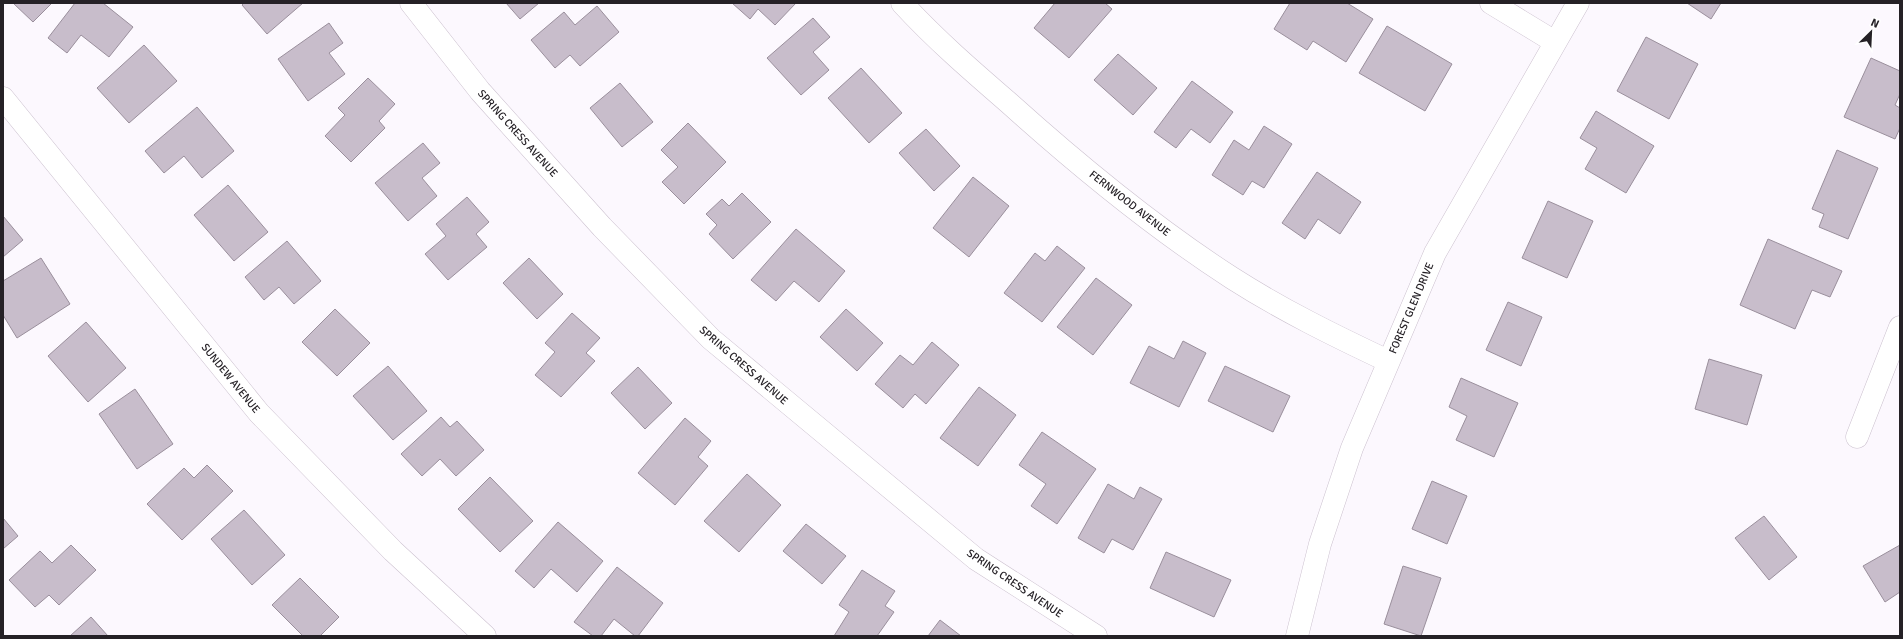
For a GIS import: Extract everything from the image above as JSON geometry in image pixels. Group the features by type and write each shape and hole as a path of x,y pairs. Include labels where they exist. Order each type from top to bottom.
{"street":[{"name":"SPRING CRESS AVENUE","path":"411,3 491,103 602,227 711,338 976,559 1096,636"},
{"name":"FERNWOOD AVENUE","path":"902,3 927,31 1038,128 1160,228 1233,278 1296,316 1388,361"},
{"path":"1491,3 1554,42"},
{"name":"FOREST GLEN DRIVE","path":"1297,636 1320,544 1352,448 1435,253 1554,42 1578,3"},
{"name":"SUNDEW AVENUE","path":"3,98 259,413 393,551 485,636"},
{"path":"1857,438 1900,327"}],"building":[{"path":"13,3 52,3 33,22"},
{"path":"75,3 103,3 133,27 109,57 81,35 67,53 48,38"},
{"path":"244,3 303,3 267,34 242,5"},
{"path":"506,3 539,3 520,19"},
{"path":"732,3 796,3 775,25 758,9 750,19"},
{"path":"1055,3 1105,3 1112,9 1069,58 1034,28"},
{"path":"1290,3 1347,3 1373,19 1346,62 1313,41 1307,50 1274,29"},
{"path":"1687,3 1721,3 1711,19"},
{"path":"597,6 619,32 580,66 570,55 555,68 531,40 564,12 575,25"},
{"path":"813,18 830,37 813,52 829,70 801,95 767,58"},
{"path":"329,23 343,43 329,53 345,74 308,101 278,59"},
{"path":"1387,26 1452,64 1425,111 1359,73"},
{"path":"1646,37 1698,64 1669,119 1617,91"},
{"path":"144,45 177,81 129,123 97,88"},
{"path":"1118,54 1157,88 1133,115 1094,80"},
{"path":"1871,58 1900,71 1900,94 1895,105 1900,108 1900,128 1895,139 1844,117"},
{"path":"861,68 902,113 869,143 828,98"},
{"path":"368,78 395,104 379,121 385,128 351,162 325,136 345,115 338,108"},
{"path":"1192,81 1233,112 1210,143 1191,129 1176,148 1154,132"},
{"path":"620,83 653,122 622,147 590,108"},
{"path":"197,107 234,151 202,178 184,156 164,173 145,151"},
{"path":"1596,111 1654,146 1626,193 1585,169 1597,148 1580,138"},
{"path":"688,123 726,162 684,204 662,182 678,167 661,150"},
{"path":"1264,126 1292,144 1264,188 1252,181 1243,195 1212,175 1234,140 1249,150"},
{"path":"926,129 960,166 934,191 899,153"},
{"path":"423,143 440,163 422,178 437,196 408,221 375,183"},
{"path":"1837,150 1878,168 1848,239 1819,227 1824,214 1812,209"},
{"path":"1317,172 1361,202 1340,234 1318,219 1305,239 1282,223"},
{"path":"973,177 1009,206 969,257 933,228"},
{"path":"228,185 268,232 234,261 194,215"},
{"path":"742,193 771,222 733,259 709,234 717,225 706,214 722,199 729,206"},
{"path":"467,197 489,222 476,234 487,247 448,280 425,254 446,236 436,224"},
{"path":"1548,201 1593,221 1567,278 1522,258"},
{"path":"3,216 23,240 3,257"},
{"path":"796,229 845,271 819,302 794,281 776,301 751,280"},
{"path":"1768,239 1842,271 1830,297 1812,290 1795,329 1740,305"},
{"path":"287,241 321,281 294,304 279,287 264,300 245,277"},
{"path":"1057,246 1085,268 1042,322 1004,293 1035,253 1045,261"},
{"path":"41,258 70,304 17,338 3,315 3,281"},
{"path":"529,258 563,294 537,319 503,283"},
{"path":"1096,278 1132,305 1093,355 1057,327"},
{"path":"1508,302 1542,317 1521,366 1486,350"},
{"path":"335,309 370,343 337,376 302,342"},
{"path":"846,309 883,343 857,371 820,337"},
{"path":"572,313 600,338 586,353 595,361 561,397 535,375 555,352 545,343"},
{"path":"86,322 126,368 88,402 48,356"},
{"path":"1183,341 1206,353 1179,407 1130,383 1149,346 1174,359"},
{"path":"932,342 959,365 926,404 915,394 903,408 875,384 900,355 913,365"},
{"path":"1709,359 1762,375 1747,425 1695,409"},
{"path":"388,366 427,411 393,440 353,396"},
{"path":"1225,366 1290,396 1273,432 1208,401"},
{"path":"638,367 672,403 645,429 611,393"},
{"path":"1461,378 1518,403 1494,457 1456,440 1467,416 1449,407"},
{"path":"979,387 1016,415 978,466 940,438"},
{"path":"135,389 173,444 137,469 99,414"},
{"path":"441,417 450,427 457,421 484,450 456,476 440,459 422,476 401,454"},
{"path":"685,418 711,441 698,457 708,466 675,505 638,473"},
{"path":"1042,432 1096,469 1057,524 1031,506 1046,484 1019,465"},
{"path":"207,465 233,491 182,540 147,504 184,468 194,478"},
{"path":"747,474 781,505 739,552 704,521"},
{"path":"490,477 533,521 500,552 458,509"},
{"path":"1432,481 1467,496 1447,544 1412,529"},
{"path":"1108,484 1134,499 1140,487 1162,499 1133,550 1112,539 1104,553 1078,538"},
{"path":"244,510 285,555 252,585 211,539"},
{"path":"1764,516 1797,557 1769,580 1735,538"},
{"path":"3,518 18,536 3,549"},
{"path":"558,522 603,561 577,592 551,569 534,588 515,571"},
{"path":"806,524 846,556 822,584 783,551"},
{"path":"71,545 96,570 59,605 49,595 35,607 9,580 40,551 52,563"},
{"path":"1900,545 1900,592 1885,602 1863,566"},
{"path":"1166,552 1231,580 1214,617 1150,588"},
{"path":"1403,566 1441,578 1421,636 1384,624"},
{"path":"617,567 663,603 638,636 635,636 614,619 601,636 593,636 574,622"},
{"path":"862,570 895,591 885,606 894,612 877,636 834,636 849,612 839,605"},
{"path":"300,578 339,617 320,636 303,636 272,605"},
{"path":"91,617 108,636 70,636"},
{"path":"940,620 961,636 928,636"}]}
